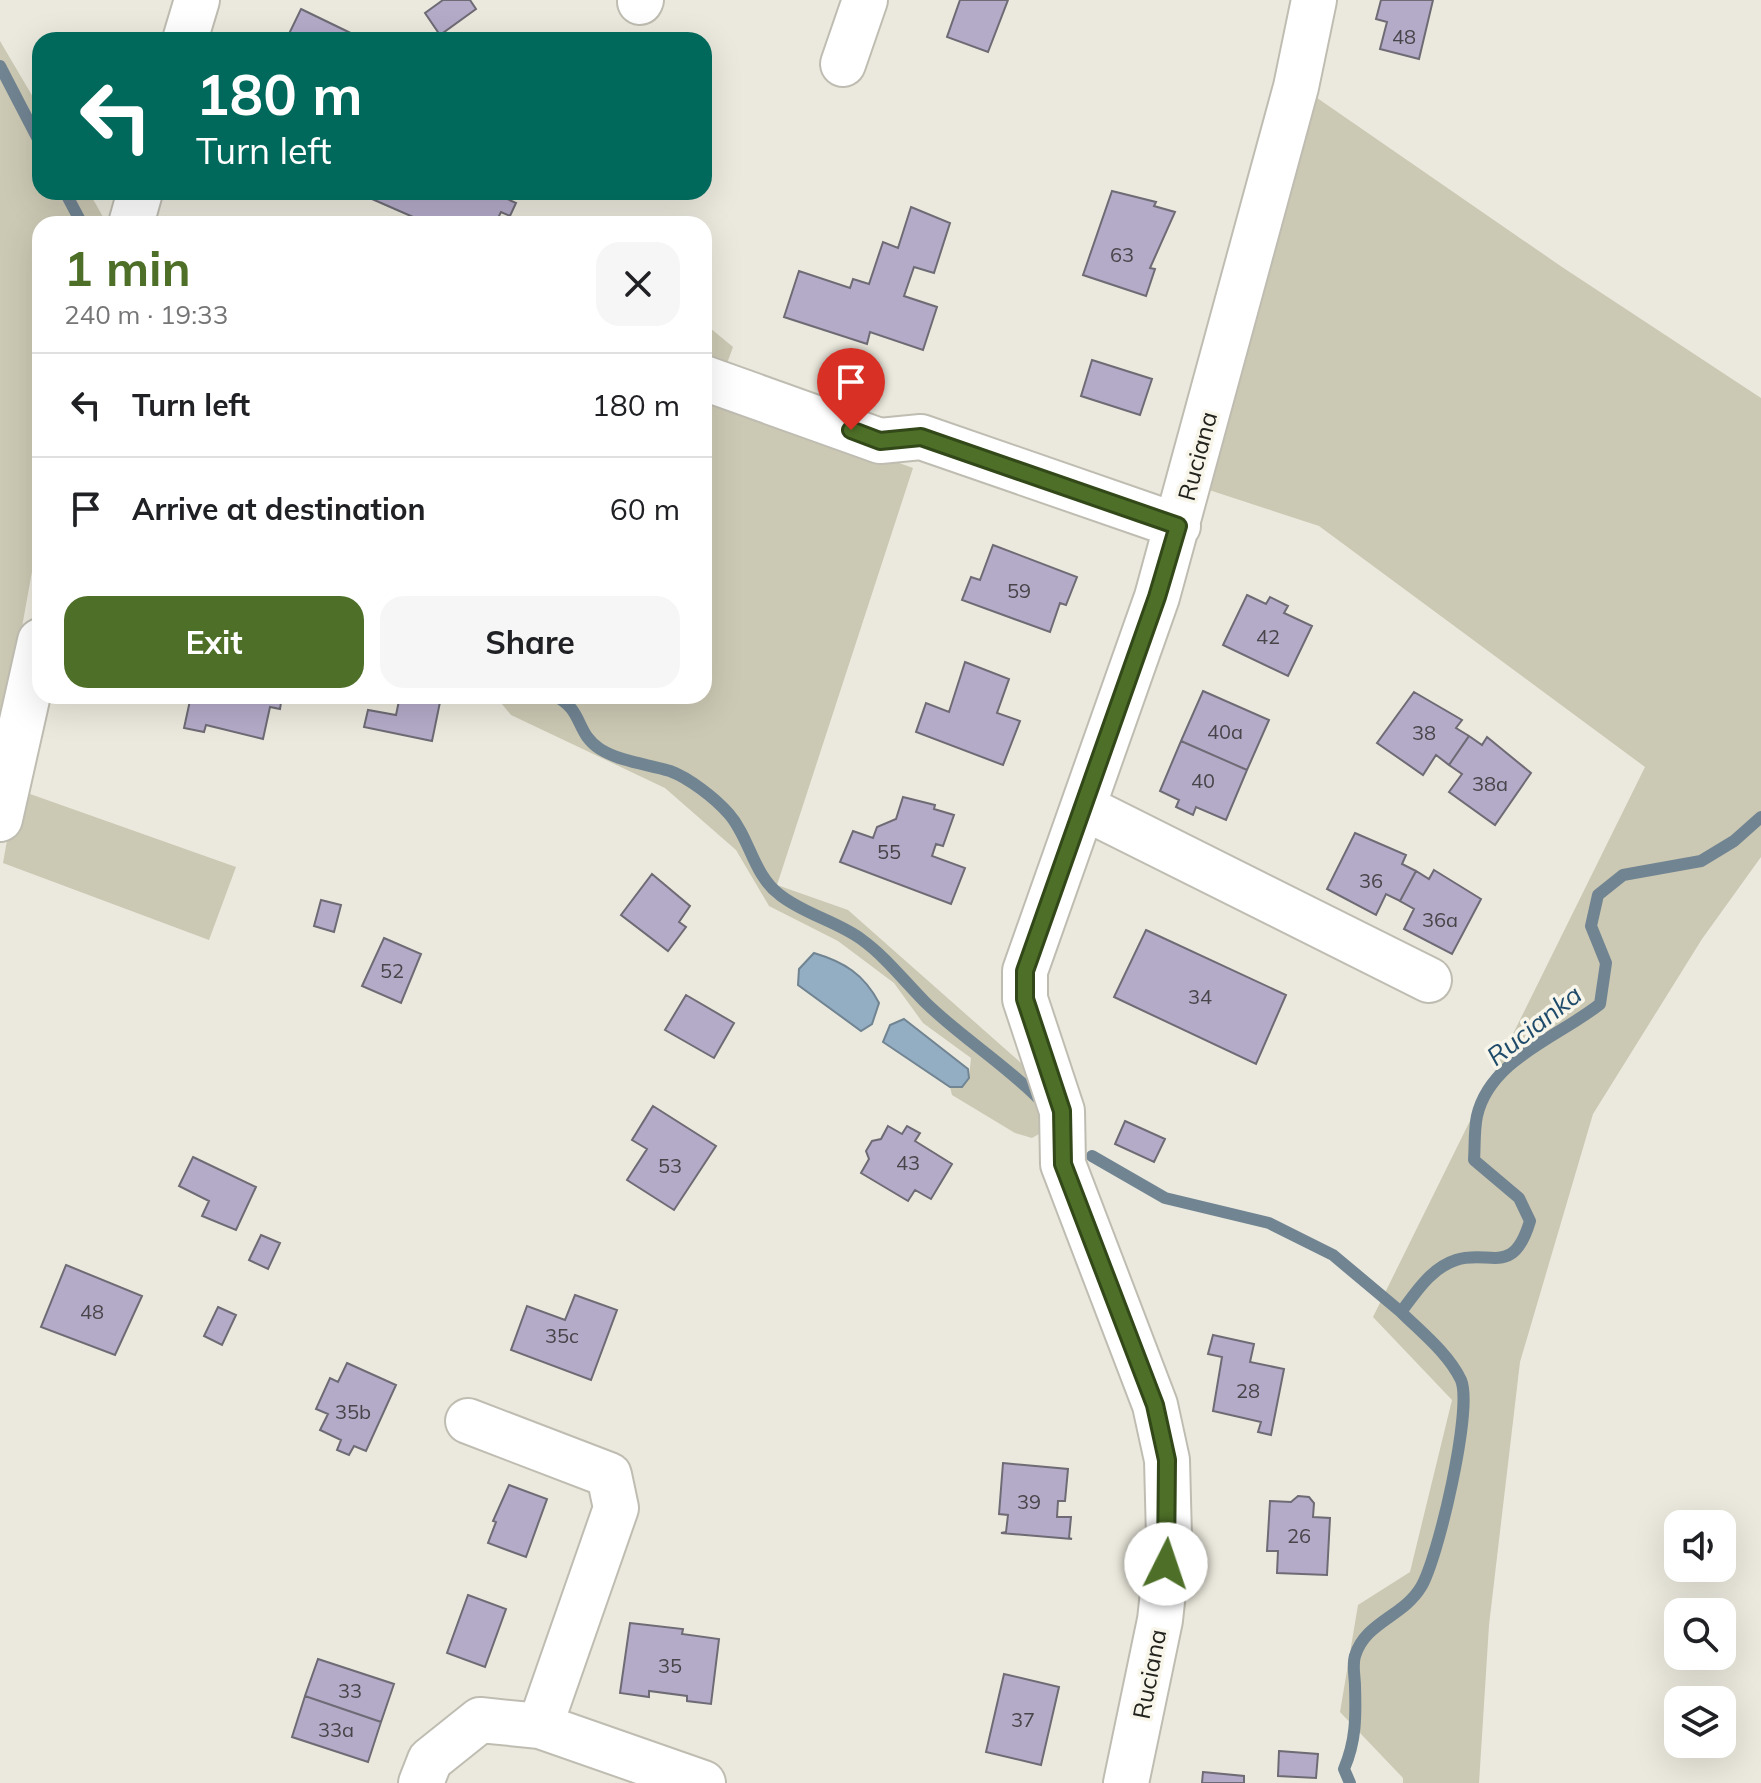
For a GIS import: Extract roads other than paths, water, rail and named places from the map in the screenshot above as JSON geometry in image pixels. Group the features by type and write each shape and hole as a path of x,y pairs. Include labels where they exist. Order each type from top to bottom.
{"street":[{"path":"187,32 197,0"},
{"path":"843,64 865,0"},
{"name":"Ruciana","path":"1126,1783 1160,1620 1169,1537 1167,1460 1155,1405 1063,1164 1062,1111 1025,999 1025,971 1157,597 1296,87 1314,0"},
{"path":"712,381 880,441 921,437 1178,526"},
{"path":"0,819 32,677"},
{"path":"1083,807 1429,980"},
{"path":"468,1421 609,1475 616,1508 540,1726"},
{"path":"421,1783 430,1760 480,1720 540,1726 703,1783"}],"water":[{"path":"814,953 844,965 867,984 879,1003 872,1024 861,1031 798,985 799,969"},
{"path":"904,1019 968,1069 969,1078 962,1087 950,1087 883,1042 890,1025"}],"waterway":[{"path":"0,66 32,128"},
{"path":"69,200 78,216"},
{"path":"566,704 586,736 600,749 625,760 670,771 709,795 736,824 771,887 789,902 870,946 940,1016 1041,1101"},
{"name":"Rucianka","path":"1350,1783 1344,1769 1354,1729 1355,1656 1367,1635 1404,1606 1421,1587 1444,1517 1462,1421 1463,1396 1456,1370 1434,1343 1401,1312 1425,1282 1447,1264 1468,1258 1499,1258 1516,1250 1530,1221 1519,1198 1474,1160 1476,1121 1484,1096 1511,1064 1600,1004 1606,963 1591,926 1598,895 1623,875 1701,861 1734,841 1761,817"},
{"path":"1092,1156 1165,1198 1269,1223 1333,1255 1401,1312"}]}
